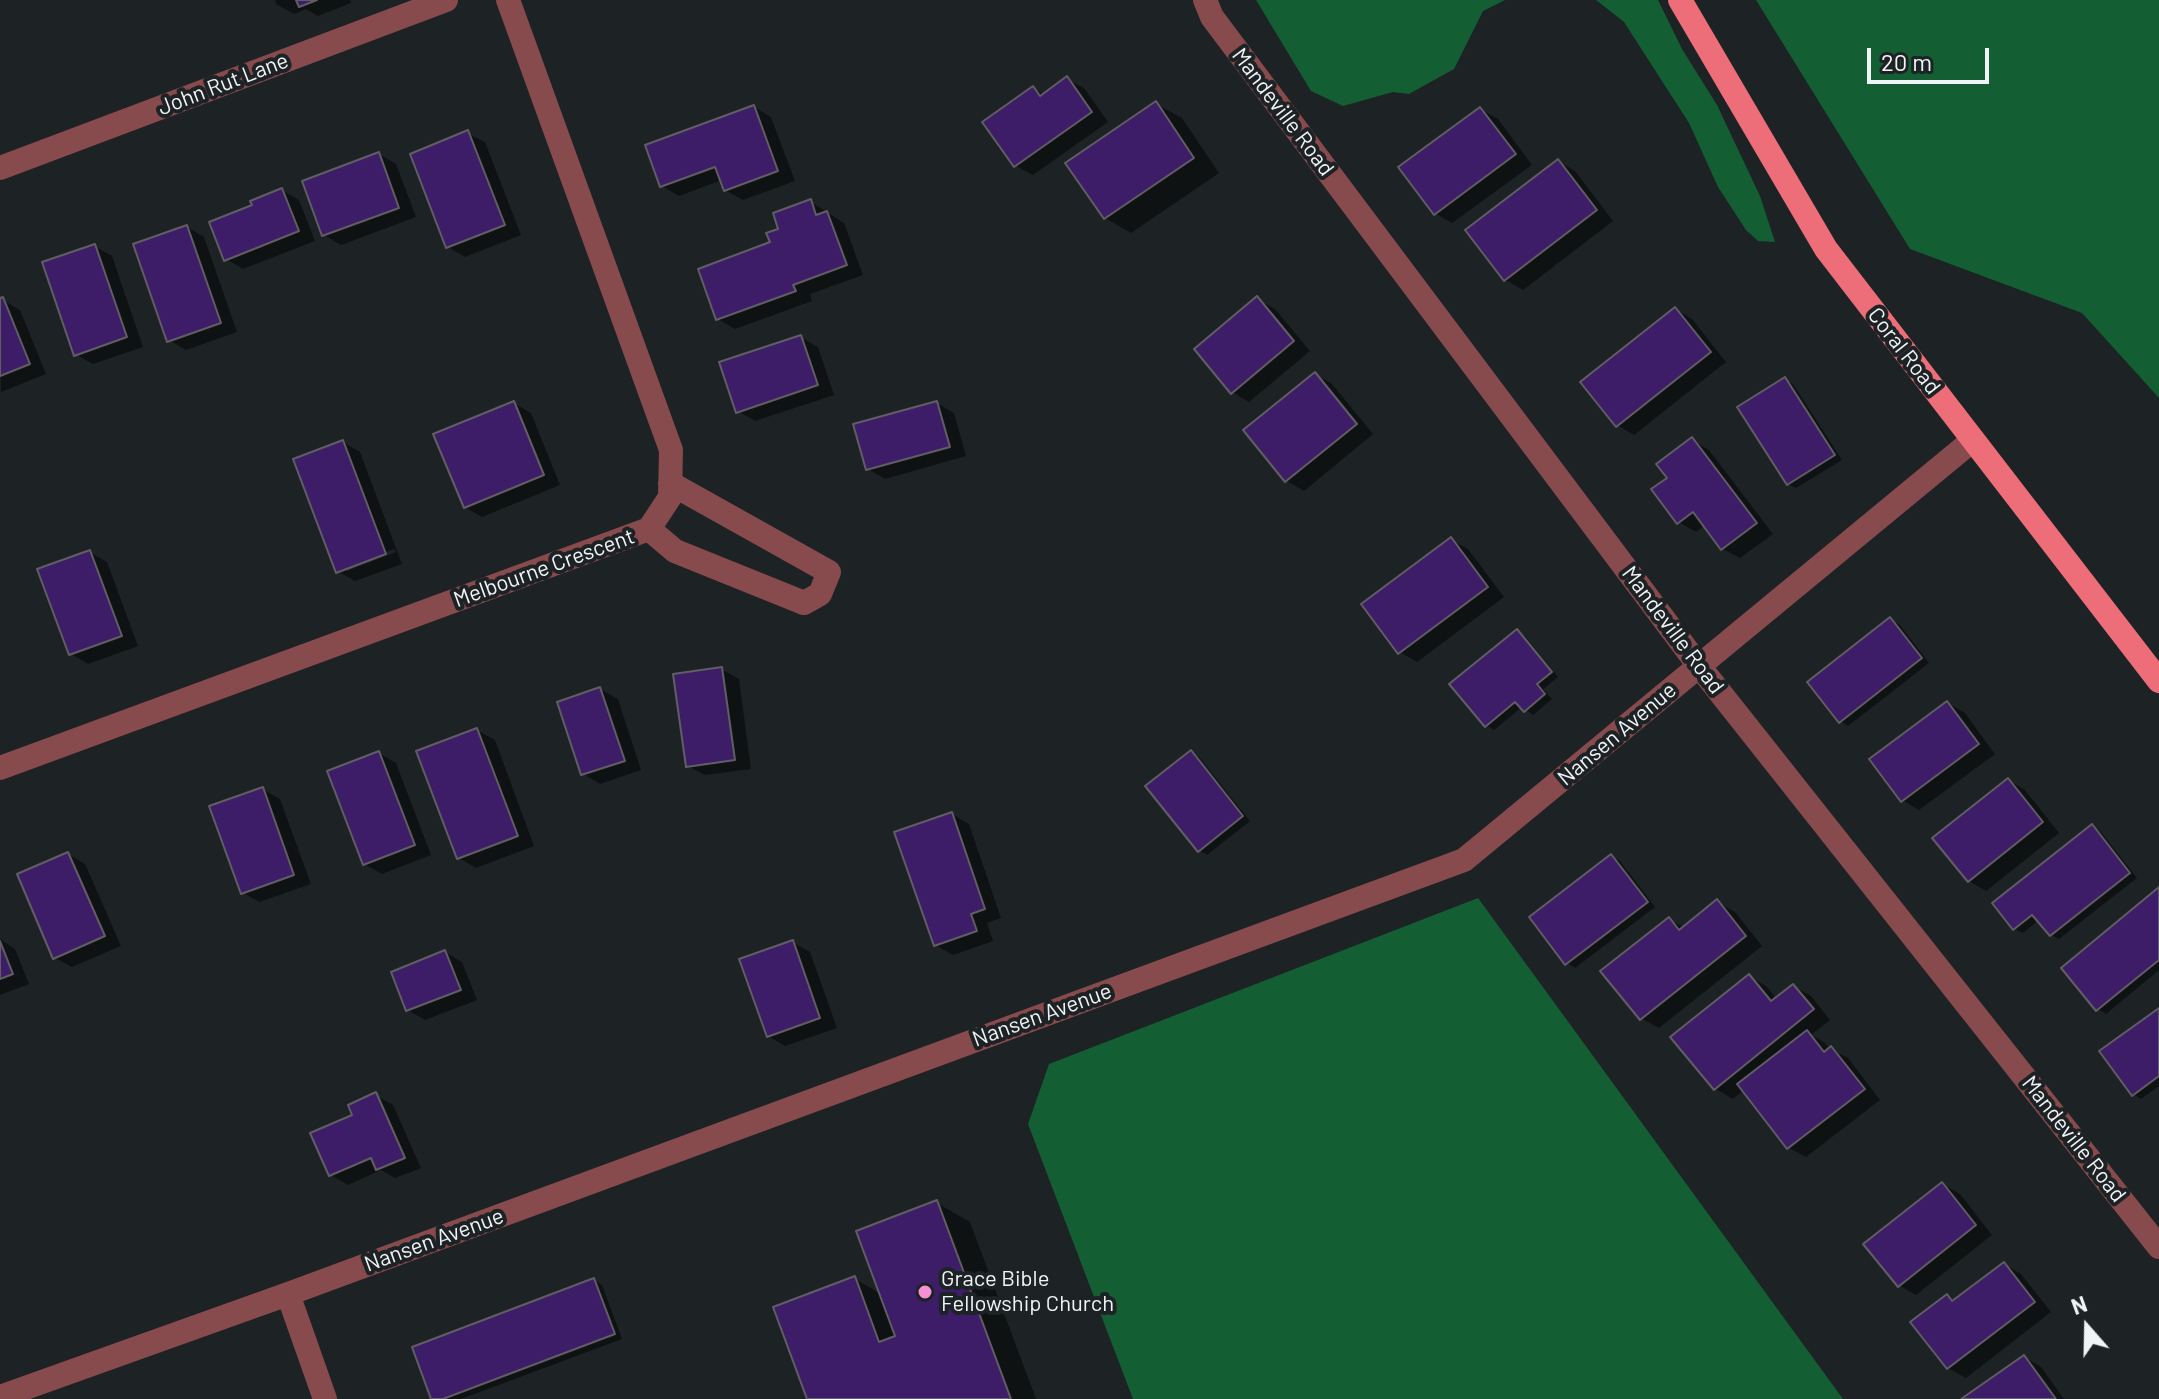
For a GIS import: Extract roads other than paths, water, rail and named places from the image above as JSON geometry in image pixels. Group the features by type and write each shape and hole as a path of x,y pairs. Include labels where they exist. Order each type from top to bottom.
{"main road":[{"name":"Coral Road","path":"1680,0 1826,249 2159,681"}],"street":[{"name":"John Rut Lane","path":"0,168 446,0"},
{"name":"Melbourne Crescent","path":"0,768 649,529 670,497 671,450 508,0"},
{"name":"Mandeville Road","path":"1205,0 1212,17 1699,666 2159,1247"},
{"name":"Nansen Avenue","path":"0,1397 288,1294 1464,860 1973,440"},
{"path":"649,529 675,551 804,603 820,594 829,572 670,483"},
{"path":"288,1294 325,1399"}],"place":[{"name":"Grace Bible Fellowship Church","path":"925,1292"}]}
